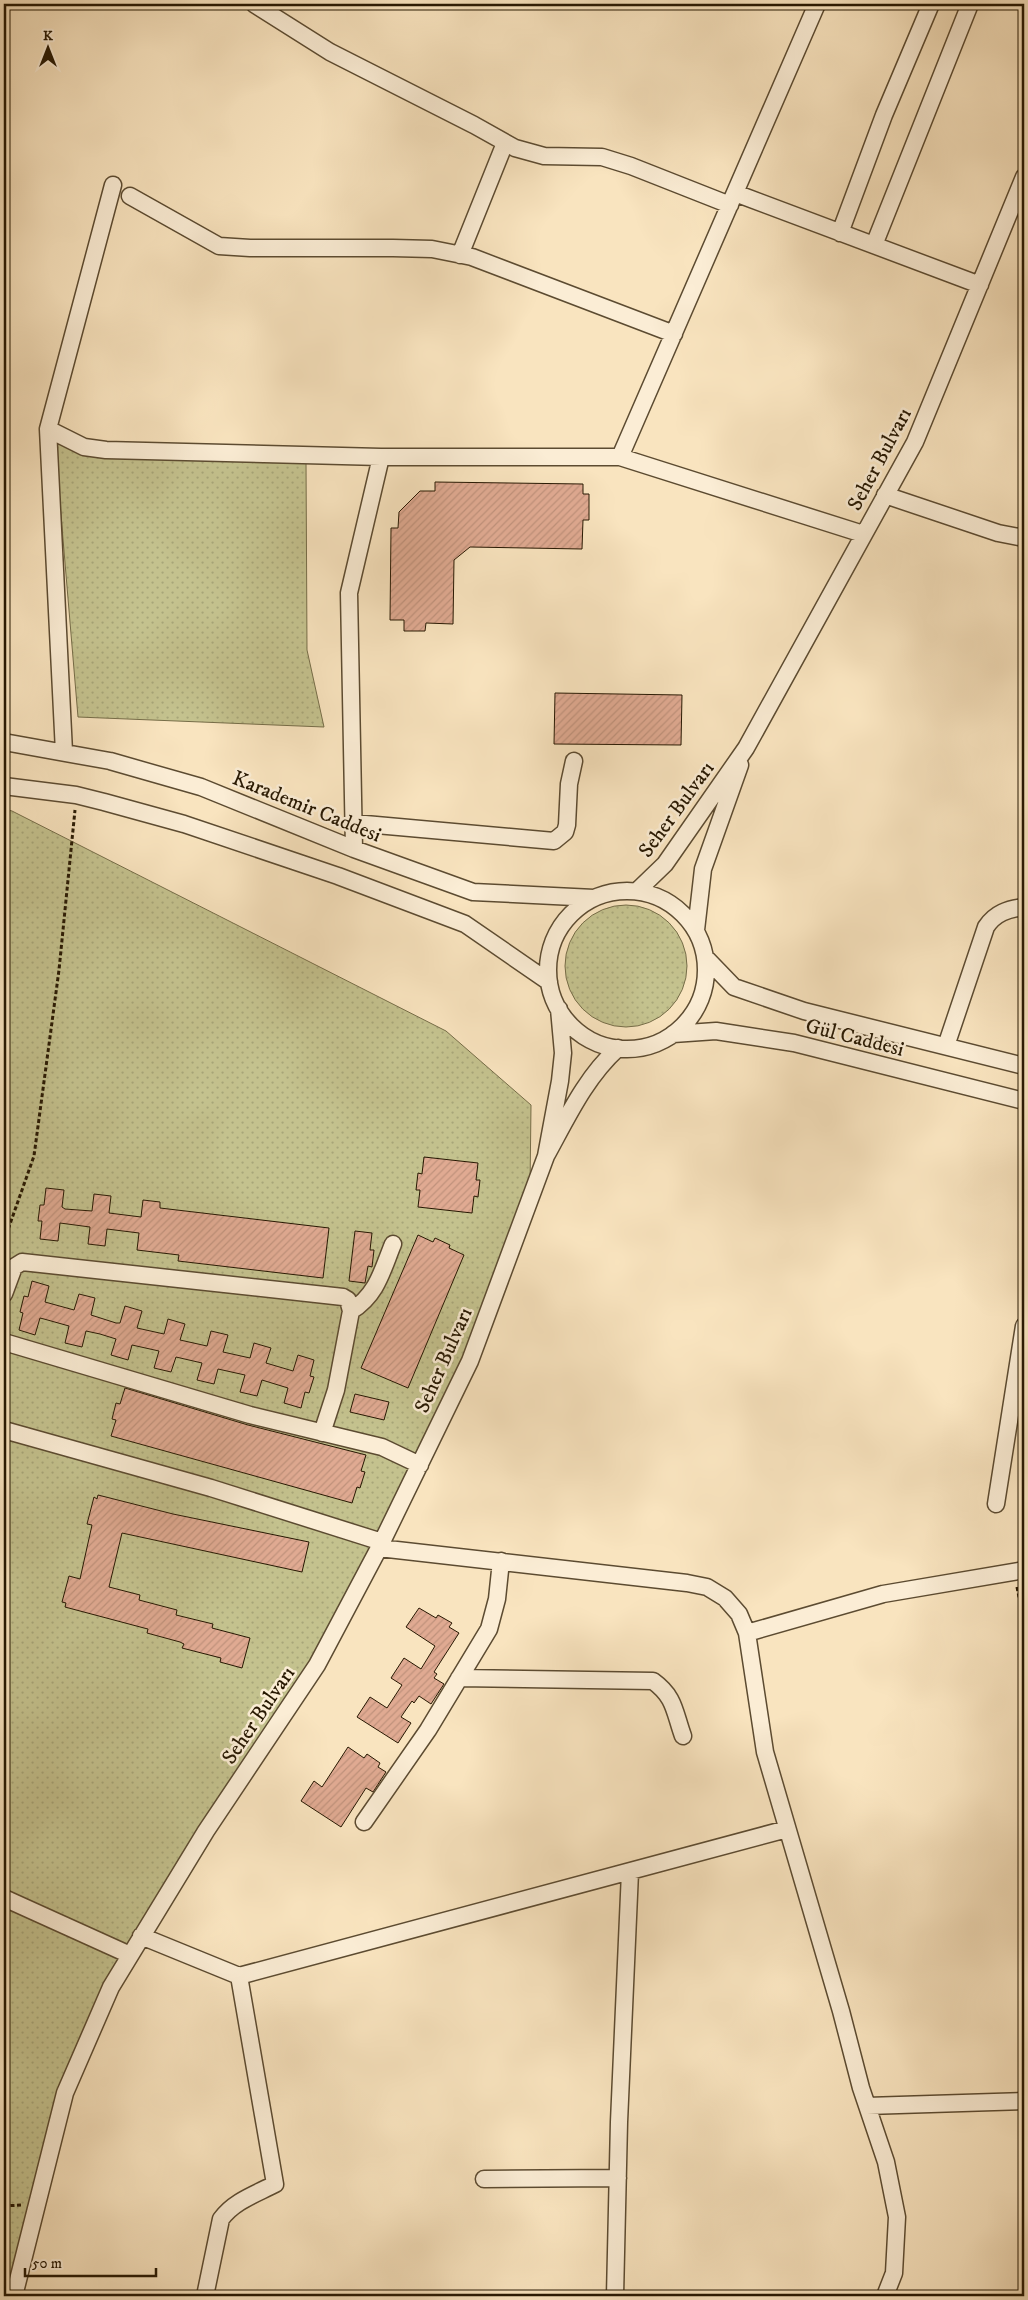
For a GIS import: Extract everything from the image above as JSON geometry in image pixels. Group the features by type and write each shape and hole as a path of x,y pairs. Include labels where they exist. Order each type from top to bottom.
{"street":[{"path":"254,4 330,52 516,148 544,156 602,158 631,166 840,233 980,285"},
{"path":"620,457 817,4"},
{"path":"840,233 884,115 931,4"},
{"path":"874,245 970,4"},
{"path":"460,255 505,143"},
{"name":"Seher Bulvarı","path":"637,891 665,864 746,748 915,442 1024,177"},
{"path":"64,752 48,429 113,185"},
{"path":"130,196 219,246 250,248 432,249 506,268 674,334"},
{"path":"48,429 84,447 106,450 380,457 620,457 863,534"},
{"path":"354,849 349,593 380,457"},
{"path":"885,495 998,533 1024,538"},
{"name":"Karademir Caddesi","path":"4,742 110,760 201,787 354,849 473,892 594,898"},
{"name":"Seher Bulvarı","path":"696,930 703,869 746,748"},
{"path":"354,823 554,841 565,832 568,784 574,761"},
{"path":"4,786 76,795 184,824 338,876 465,924 549,982"},
{"path":"637,891 665,900 677,908 696,930 706,958 705,987 694,1014 673,1034 646,1046 618,1048 603,1045 584,1035 567,1021 558,1009 549,982 550,953 561,926 570,915 594,898 608,893 637,891"},
{"path":"946,1046 986,927 992,918 1008,909 1024,907"},
{"name":"Gül Caddesi","path":"706,958 734,987 804,1011 1024,1066"},
{"name":"Seher Bulvarı","path":"546,1156 563,1052 558,1009"},
{"name":"Gül Caddesi","path":"673,1034 716,1031 794,1043 1024,1101"},
{"name":"Seher Bulvarı","path":"14,2296 65,2093 111,1987 206,1831 317,1665 380,1545 470,1361 546,1156 584,1086 601,1063 618,1048"},
{"path":"351,1311 363,1304 372,1294 393,1244"},
{"path":"4,1294 14,1267 22,1262 95,1268 294,1294 331,1295 348,1300 351,1311 336,1390 322,1433"},
{"path":"996,1504 1024,1326"},
{"path":"4,1342 250,1415 382,1447 420,1464"},
{"path":"4,1430 211,1488 380,1545 687,1583 707,1587 730,1603 739,1614 747,1633 764,1752 867,2106 886,2162 897,2217 894,2273 885,2296"},
{"path":"364,1822 428,1730 489,1629 497,1600 501,1561"},
{"path":"747,1633 883,1594 1019,1570"},
{"path":"459,1678 653,1681 666,1690 683,1736"},
{"path":"142,1936 240,1976 787,1830"},
{"path":"615,2296 630,1872"},
{"path":"4,1898 130,1955"},
{"path":"205,2296 222,2219 228,2210 238,2203 276,2184 240,1976"},
{"path":"867,2106 1024,2101"},
{"path":"484,2179 618,2178"}],"path":[{"path":"4,1241 34,1156 59,970 76,795"},
{"path":"1019,1570 1024,1623"}],"shaded area":[{"path":"55,444 306,459 307,650 324,727 78,717"},
{"path":"4,809 12,811 446,1031 531,1105 530,1188 504,1265 394,1520 87,2042 9,2296 4,2296"},
{"path":"626,905 650,909 669,923 683,942 687,966 683,990 669,1009 650,1023 626,1027 602,1023 583,1009 569,990 565,966 569,942 583,923 602,909"}],"building":[{"path":"435,482 583,484 583,494 589,494 589,520 583,520 582,549 470,547 454,560 453,624 426,623 425,631 404,631 404,620 390,620 391,528 398,528 399,512 420,491 435,491"},
{"path":"555,693 682,695 681,745 554,744"},
{"path":"424,1157 478,1163 476,1180 480,1180 478,1197 474,1196 472,1213 418,1207 420,1190 416,1190 418,1173 422,1174"},
{"path":"46,1188 64,1190 62,1207 65,1209 92,1211 94,1194 111,1196 109,1213 141,1217 143,1200 160,1202 160,1208 329,1228 323,1278 178,1261 179,1255 137,1250 139,1233 107,1229 105,1246 88,1244 90,1227 60,1223 58,1241 40,1239 42,1221 38,1221 40,1205 44,1205"},
{"path":"355,1231 372,1233 370,1250 374,1250 372,1267 368,1266 365,1283 349,1281"},
{"path":"418,1235 433,1242 435,1238 450,1245 449,1248 464,1255 408,1388 361,1368"},
{"path":"32,1281 49,1286 45,1302 74,1310 79,1294 95,1298 91,1315 116,1323 120,1323 125,1306 142,1311 137,1328 164,1334 168,1319 185,1324 180,1340 207,1346 211,1331 228,1335 223,1352 250,1358 254,1343 271,1348 266,1363 293,1371 298,1355 314,1360 310,1376 314,1377 309,1393 305,1392 301,1408 284,1403 288,1388 262,1380 257,1396 240,1392 245,1375 218,1369 214,1384 197,1380 202,1363 176,1357 171,1372 154,1368 159,1351 132,1345 128,1360 111,1355 116,1339 100,1334 86,1331 82,1347 65,1343 69,1326 44,1319 40,1318 35,1335 19,1330 23,1313 20,1312 24,1296 28,1297"},
{"path":"125,1388 248,1425 366,1455 361,1471 365,1472 360,1488 357,1487 352,1503 111,1436 116,1420 112,1419 116,1403 120,1404"},
{"path":"355,1394 389,1402 384,1420 350,1412"},
{"path":"98,1495 173,1514 309,1542 302,1572 122,1533 109,1587 140,1595 139,1600 177,1610 176,1615 213,1624 212,1628 250,1638 242,1668 220,1662 221,1658 182,1648 184,1644 147,1633 148,1629 65,1607 66,1603 62,1602 69,1576 80,1579 92,1525 87,1524 94,1497 97,1499"},
{"path":"419,1608 436,1618 438,1615 452,1623 449,1627 459,1633 434,1672 437,1674 434,1678 444,1684 431,1704 419,1696 414,1703 412,1701 401,1717 411,1723 398,1743 357,1717 370,1697 387,1708 402,1685 391,1678 404,1658 421,1669 435,1646 406,1627"},
{"path":"348,1747 364,1758 367,1754 380,1763 378,1767 386,1772 373,1792 366,1788 341,1827 301,1801 314,1781 322,1787"}]}
